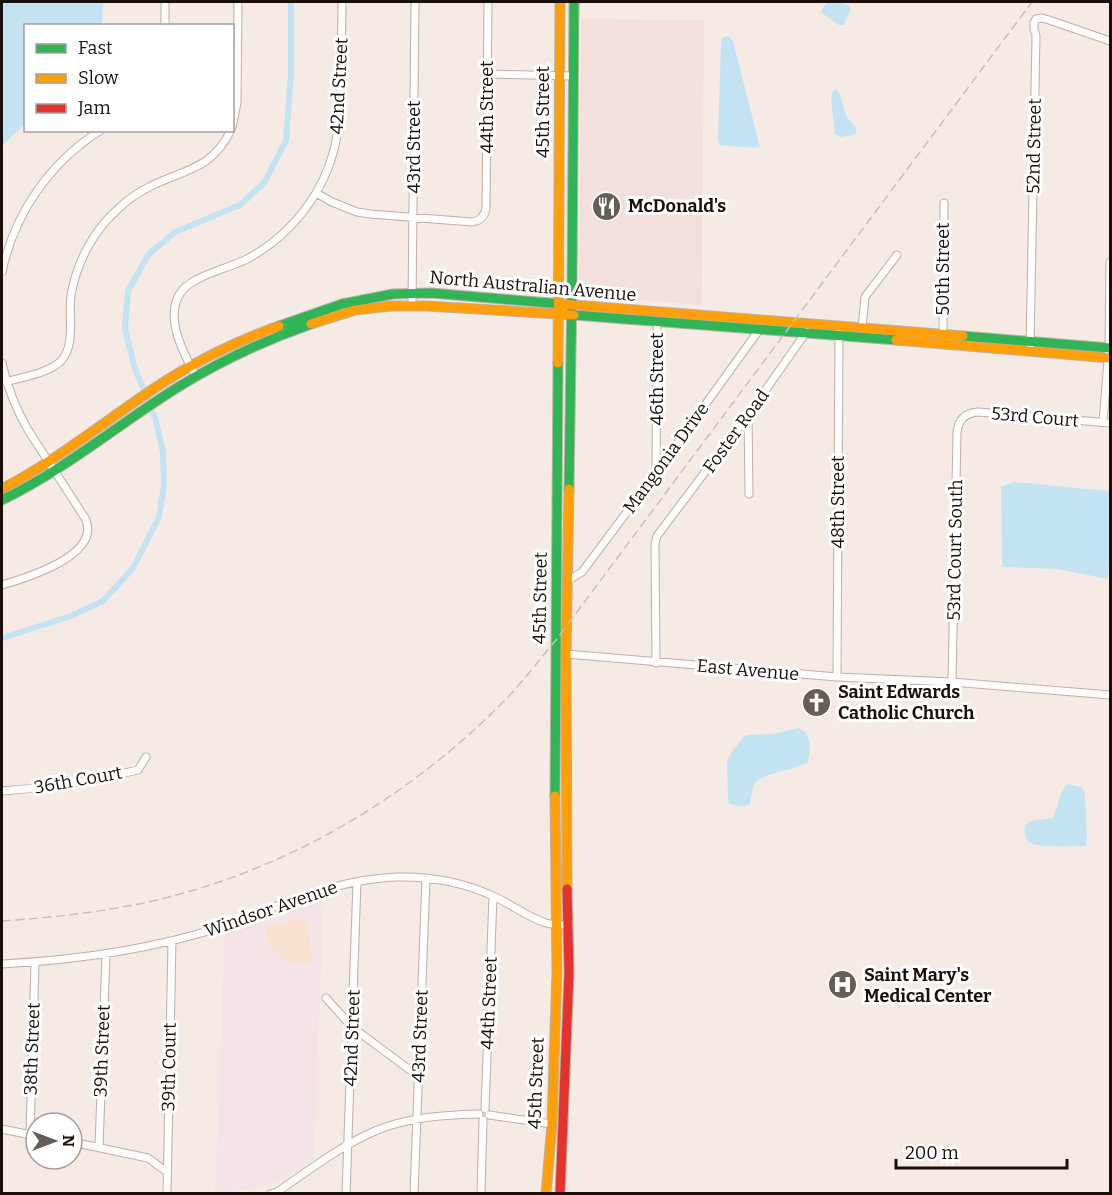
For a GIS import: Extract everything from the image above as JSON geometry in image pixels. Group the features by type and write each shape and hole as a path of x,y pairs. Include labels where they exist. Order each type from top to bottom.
{"main road":[{"name":"45th Street","path":"546,1194 552,1124 557,972 555,821 560,2"},
{"name":"45th Street","path":"560,1194 569,973 566,654 574,2"},
{"name":"North Australian Avenue","path":"2,489 49,463 155,388 191,367 244,340 327,308 364,298 431,293 559,309 812,324 839,331 1030,347"},
{"name":"North Australian Avenue","path":"2,500 55,471 211,367 267,341 340,314 385,306 412,305 559,309"},
{"name":"North Australian Avenue","path":"571,310 657,321 806,333 862,328 915,338 943,335 1110,356"}],"street":[{"path":"165,2 165,24"},
{"path":"234,119 237,103 235,42 238,2"},
{"name":"42nd Street","path":"196,376 174,324 176,305 183,291 189,284 247,258 276,239 297,219 316,193 331,160 340,124 342,2"},
{"name":"43rd Street","path":"412,305 415,2"},
{"name":"44th Street","path":"413,218 472,222 480,220 485,213 488,2"},
{"name":"52nd Street","path":"1030,347 1036,19 1049,20 1110,41"},
{"path":"487,74 574,76"},
{"path":"2,272 9,245 31,199 67,157 98,132"},
{"path":"6,382 52,368 65,357 70,340 70,306 74,280 83,255 106,220 137,194 203,164 218,151 230,132"},
{"path":"316,193 357,212 413,218"},
{"name":"50th Street","path":"943,335 944,203"},
{"path":"862,328 865,297 897,255"},
{"path":"1107,422 1110,262"},
{"name":"46th Street","path":"656,473 657,321"},
{"name":"Foster Road","path":"656,663 655,543 657,536 748,415 812,324"},
{"name":"Mangonia Drive","path":"567,581 582,572 759,330"},
{"name":"48th Street","path":"837,677 839,331"},
{"path":"2,363 6,382 20,415 87,522 88,530 87,537 82,544 62,561 2,585"},
{"name":"53rd Court","path":"962,418 969,413 978,412 1107,422"},
{"path":"748,415 749,494"},
{"name":"53rd Court South","path":"952,682 957,430 962,418"},
{"name":"East Avenue","path":"566,654 837,677 952,682 1110,695"},
{"name":"36th Court","path":"2,791 58,786 109,777 138,770 146,757"},
{"name":"Windsor Avenue","path":"2,964 35,963 106,955 172,941 242,920 327,888 394,877 426,878 460,884 494,896 542,921 569,925"},
{"name":"43rd Street","path":"414,1194 426,878"},
{"name":"42nd Street","path":"346,1194 357,882"},
{"name":"44th Street","path":"481,1194 494,896"},
{"name":"39th Court","path":"167,1194 172,941"},
{"name":"39th Street","path":"99,1147 106,955"},
{"name":"38th Street","path":"33,1111 35,963"},
{"path":"326,998 352,1027 418,1076"},
{"path":"275,1193 348,1145 376,1131 417,1119 449,1115 484,1115 552,1124"},
{"path":"2,1129 24,1133"},
{"path":"84,1144 148,1158 167,1172"}],"shaded area":[{"path":"581,19 704,20 702,306 588,296 579,286"},
{"path":"324,891 314,1159 288,1177 271,1184 252,1189 215,1192 225,929 245,924"},
{"path":"303,918 307,921 312,964 294,963 280,957 270,946 265,928"}],"water":[{"path":"2,2 103,2 102,24 24,24 24,125 2,146"},
{"path":"829,2 840,2 850,7 844,25 839,25 822,13 822,8"},
{"path":"726,36 733,41 760,147 720,145 718,140 721,43 722,38"},
{"path":"836,88 845,113 856,127 856,133 853,135 840,137 835,134 831,98"},
{"path":"1014,482 1110,491 1108,579 1057,569 1002,567 1001,487"},
{"path":"798,728 808,738 810,747 808,762 771,774 758,781 753,787 750,804 740,806 729,803 727,763 729,756 744,736 773,734"},
{"path":"1067,784 1081,787 1085,794 1086,846 1049,846 1030,843 1026,837 1025,825 1031,821 1053,818 1060,796"}],"waterway":[{"path":"2,638 71,616 103,601 133,568 159,517 164,485 163,452 156,421 134,366 125,328 128,291 148,255 175,232 240,205 264,183 286,141 291,74 291,2"}],"railway":[{"path":"2,921 128,906 180,894 232,878 282,857 378,805 464,739 510,695 556,640 1032,2"}],"traffic: fast":[{"path":"569,489 574,2"},
{"path":"279,326 342,304 393,294 431,293 561,304"},
{"path":"574,315 896,340"},
{"path":"2,500 48,475 191,379 241,353 311,324"},
{"path":"963,336 1110,348"},
{"path":"555,796 558,363"}],"traffic: slow":[{"path":"558,363 560,2"},
{"path":"561,304 963,336"},
{"path":"311,324 355,310 391,306 574,315"},
{"path":"2,489 45,464 180,372 222,350 279,326"},
{"path":"896,340 1110,358"},
{"path":"567,889 566,654 569,489"},
{"path":"546,1194 552,1124 557,972 555,796"}],"traffic: jam":[{"path":"560,1194 569,973 567,889"}],"place":[{"name":"McDonald's","path":"607,206"},
{"name":"Saint Edwards Catholic Church","path":"817,702"},
{"name":"Saint Mary's Medical Center","path":"843,985"}]}
